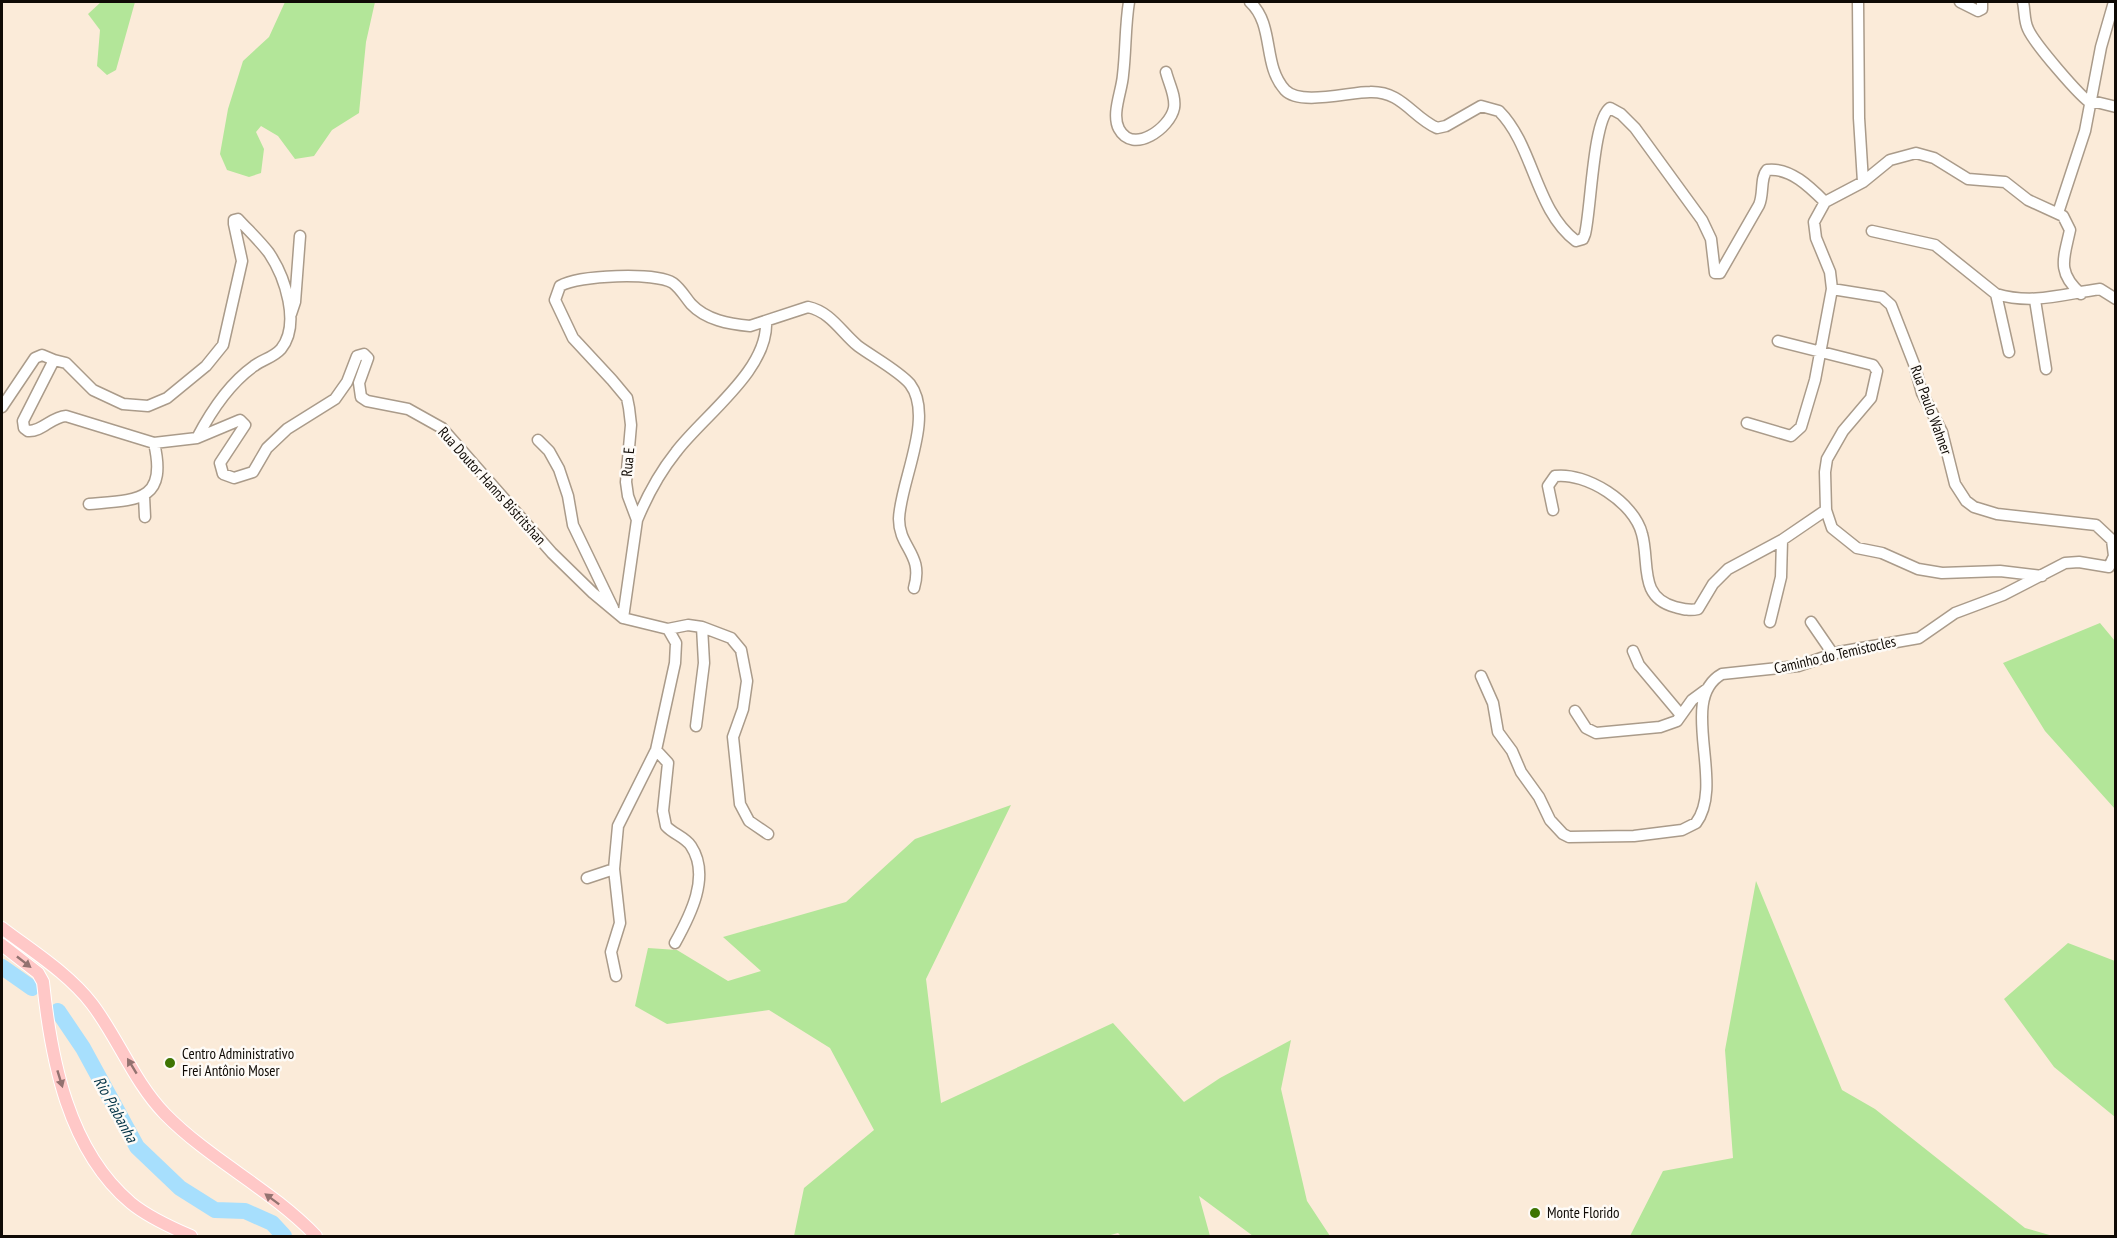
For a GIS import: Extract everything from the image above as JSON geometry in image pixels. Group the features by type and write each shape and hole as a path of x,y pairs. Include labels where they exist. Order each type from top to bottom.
{"main road":[{"path":"2,928 55,968 90,1002 162,1111 187,1135 297,1218 316,1236"},
{"path":"2,945 38,973 42,982 47,1022 58,1074 69,1109 95,1165 132,1204 166,1225 191,1236"}],"street":[{"path":"1129,2 1124,73 1117,121 1120,130 1130,139 1140,140 1152,136 1172,113 1174,98 1166,72"},
{"path":"1250,2 1261,14 1275,71 1280,84 1290,94 1305,98 1370,92 1386,94 1401,100 1437,128 1446,126 1481,106 1499,111 1516,137 1562,225 1576,241 1580,241 1585,234 1589,219 1593,160 1604,116 1610,108 1621,114 1635,128 1702,220 1711,240 1715,273 1722,270 1759,205 1763,193 1763,173 1767,170 1791,175 1806,184 1825,202"},
{"path":"1858,2 1859,108 1863,182"},
{"path":"1960,2 1978,11 1982,9 1982,2"},
{"path":"2023,2 2025,23 2031,35 2078,94 2092,102 2115,107"},
{"path":"2058,213 2077,159 2114,2"},
{"path":"1747,423 1785,435 1795,434 1804,418 1822,352 1832,289 1830,272 1816,238 1814,222 1825,202 1863,182 1890,160 1906,154 1921,153 1968,179 2005,182 2028,200 2058,213 2070,226 2064,248 2064,270 2070,283 2081,294"},
{"path":"2,407 37,356 66,363 93,390 114,401 135,407 157,404 177,390 216,355 226,334 242,261 234,224 236,219 273,260 288,300 289,331 280,349 242,377 212,412 197,438"},
{"path":"1872,231 1935,245 1996,294 2035,300 2100,289 2115,299"},
{"path":"290,317 295,302 300,236"},
{"name":"Rua E","path":"620,616 637,520 628,496 626,482 631,425 627,398 573,338 555,300 557,289 564,283 590,278 659,278 673,284 701,313 716,320 750,326 766,321"},
{"name":"Rua Paulo Wahner","path":"1832,289 1882,297 1891,304 1914,364 1922,393 1942,432 1955,484 1966,501 1985,511 1997,514 2096,525 2114,537 2114,555 2109,567"},
{"path":"1996,294 2008,352"},
{"path":"2035,300 2046,369"},
{"path":"637,520 646,499 675,453 731,392 752,365 766,333 766,321 800,309 816,309 834,321 855,343 910,385 916,406 918,432 914,455 904,486 899,520 902,536 918,567 914,588"},
{"path":"1778,341 1871,364 1877,371 1871,398 1843,432 1827,459 1826,510 1832,528 1857,548 1874,551 1918,569 1942,573 2000,571 2042,576"},
{"name":"Rua Doutor Hanns Bistritshan","path":"54,360 25,416 24,428 31,432 36,431 59,417 92,423 154,443 197,438 236,420 243,421 245,425 243,432 222,458 220,469 230,478 249,474 256,468 267,448 287,429 335,399 347,382 357,356 366,354 368,358 359,383 361,397 367,401 408,409 442,428 552,553 620,616"},
{"path":"538,440 549,451 559,469 568,496 573,525 620,616 668,629 688,626 702,627 731,638 741,650 747,681 743,709 733,737 740,804 749,821 768,834"},
{"path":"145,517 144,496 158,476 154,443"},
{"path":"1553,510 1548,486 1554,476 1587,481 1611,495 1627,509 1642,531 1646,578 1653,596 1670,605 1689,610 1702,605 1713,584 1728,568 1782,540 1826,510"},
{"path":"89,504 144,496"},
{"path":"1770,622 1781,577 1782,540"},
{"name":"Caminho do Temistocles","path":"1681,715 1692,700 1707,689 1714,678 1722,674 1798,666 1833,654 1919,638 1933,630 1949,615 2003,595 2071,562 2109,567"},
{"path":"2109,567 2115,577"},
{"path":"1811,622 1833,654"},
{"path":"696,726 704,663 702,627"},
{"path":"616,976 611,952 620,923 614,869 621,817 656,750 675,663 676,643 668,629"},
{"path":"1575,711 1586,728 1596,734 1669,726 1681,715 1639,665 1633,651"},
{"path":"1481,676 1493,703 1498,732 1512,751 1521,772 1539,797 1554,825 1569,837 1652,835 1682,830 1696,823 1707,792 1702,717 1707,689"},
{"path":"656,750 668,763 663,811 666,826 691,846 699,877 692,910 675,943"},
{"path":"587,878 614,869"}],"green space":[{"path":"101,2 135,2 116,70 107,75 97,66 100,30 88,14"},
{"path":"285,2 375,2 366,42 359,113 332,130 314,156 295,159 278,136 261,126 256,132 264,149 261,173 249,177 227,170 220,154 228,109 243,61 269,37"},
{"path":"2100,623 2115,641 2115,809 2045,731 2003,663"},
{"path":"1011,805 926,979 941,1103 1113,1023 1184,1102 1220,1078 1291,1040 1281,1089 1307,1201 1330,1236 1253,1236 1199,1196 1210,1236 1121,1236 1118,1233 1107,1236 794,1236 804,1188 874,1130 830,1048 769,1010 667,1024 635,1006 648,948 677,950 728,981 761,971 723,937 846,902 915,839"},
{"path":"1756,881 1842,1090 1875,1109 2025,1228 2053,1236 1630,1236 1663,1171 1733,1158 1725,1050"},
{"path":"2068,943 2115,961 2115,1117 2054,1067 2004,999"}],"waterway":[{"name":"Rio Piabanha","path":"2,967 32,988"},
{"name":"Rio Piabanha","path":"58,1011 83,1048 137,1147 180,1188 215,1210 245,1211 272,1223 284,1236"}],"place":[{"name":"Centro Administrativo Frei Antônio Moser","path":"170,1063"},
{"name":"Monte Florido","path":"1535,1213"}]}
